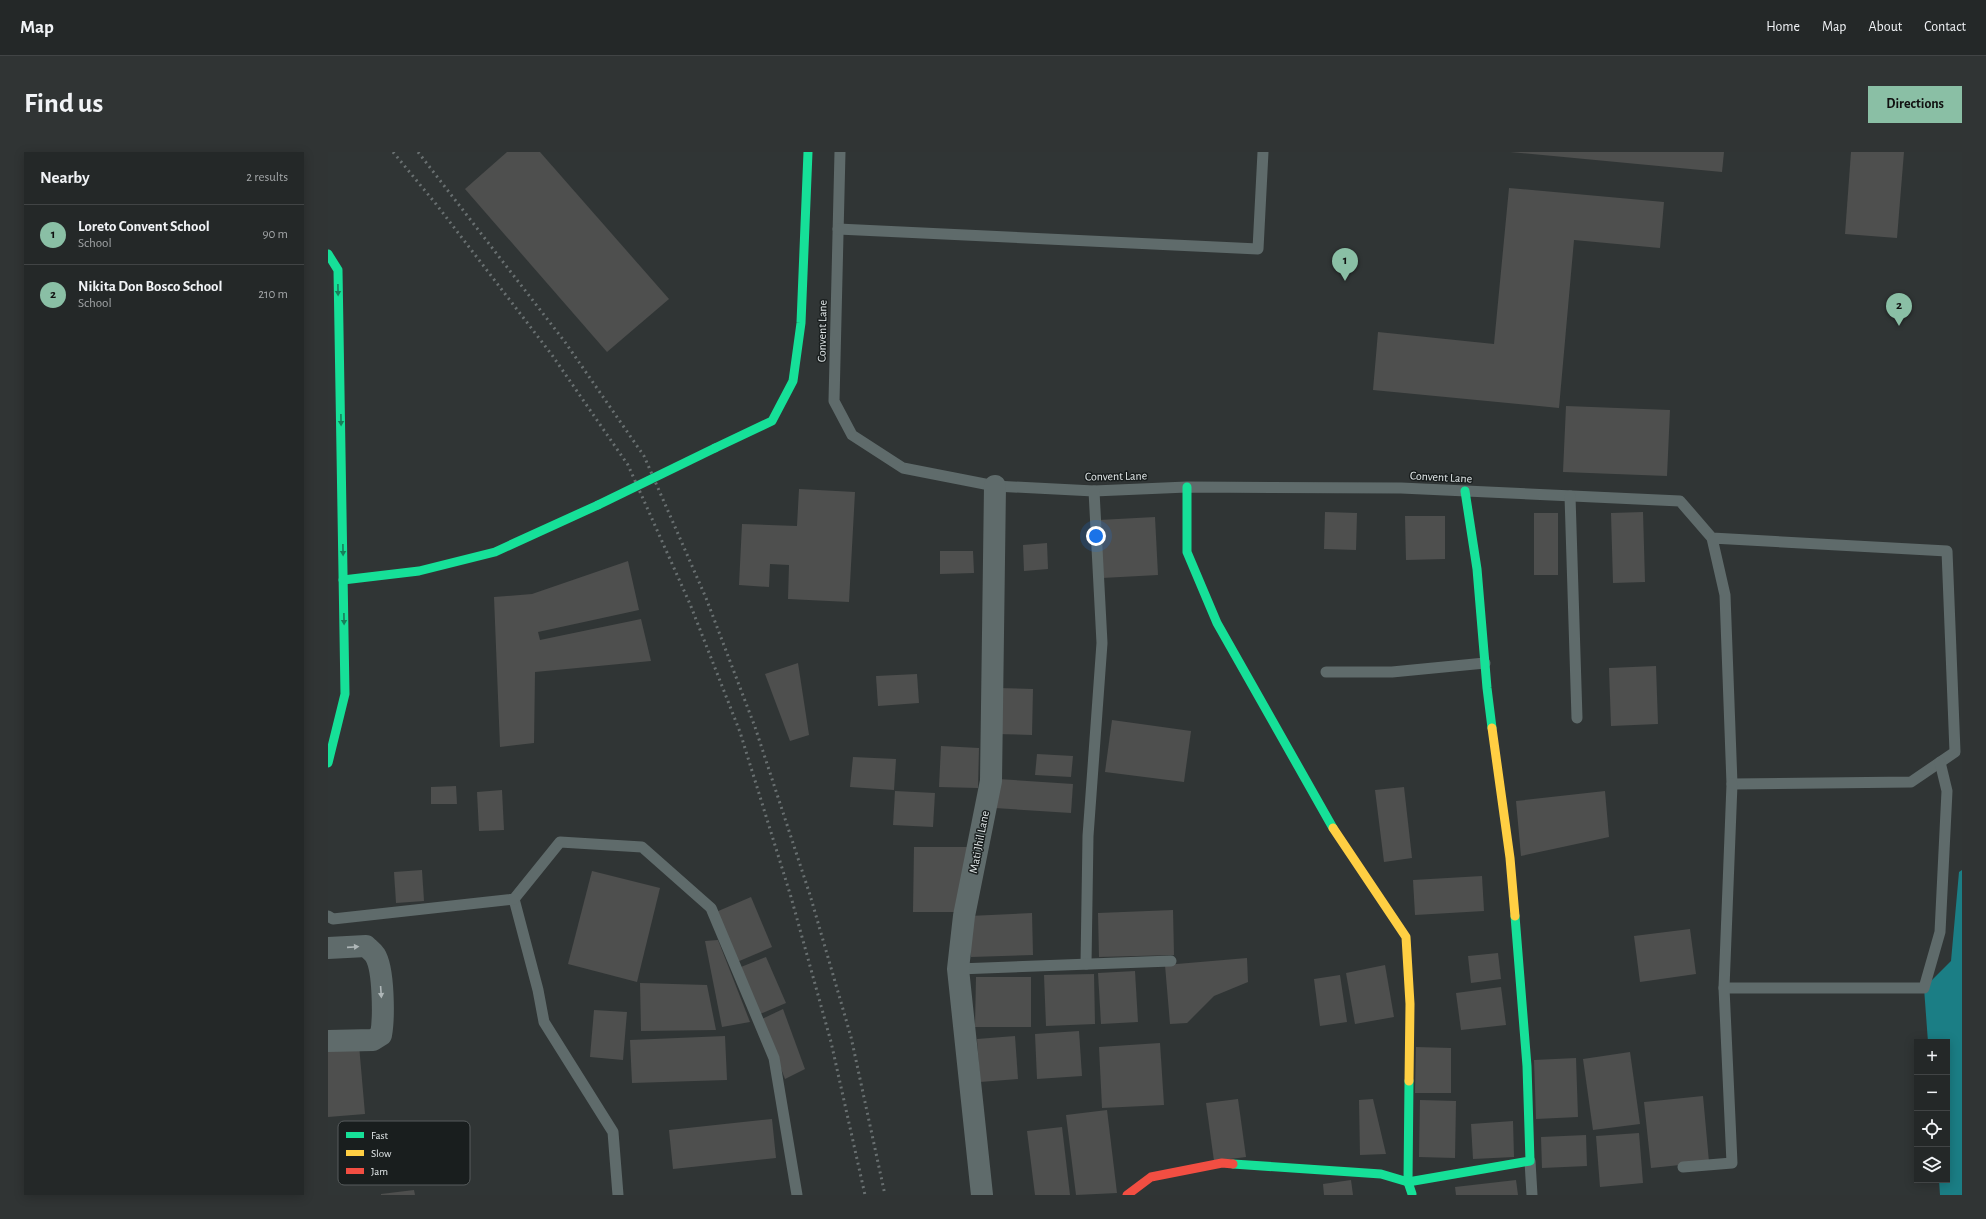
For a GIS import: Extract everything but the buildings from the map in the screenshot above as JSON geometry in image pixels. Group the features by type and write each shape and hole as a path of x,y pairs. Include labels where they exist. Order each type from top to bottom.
{"street":[{"name":"Convent Lane","path":"343,580 419,571 496,552 598,505 772,421 793,381 801,323 808,152"},
{"path":"328,254 338,270 345,694 328,763"},
{"name":"Mati Jhil Lane","path":"982,1195 958,969 964,916 991,781 995,486"},
{"path":"1187,487 1187,552 1218,623 1331,825 1406,937 1410,1004 1408,1182 1412,1195"},
{"path":"1126,1195 1151,1177 1222,1163 1381,1174 1408,1182 1530,1162 1526,1066 1510,858 1485,663 1478,569 1465,491"},
{"path":"328,948 366,946 374,954 379,965 384,1021 381,1036 373,1040 328,1041"}],"lane":[{"name":"Convent Lane","path":"840,152 834,401 852,435 903,468 995,486 1094,491 1187,487 1401,488 1680,501 1712,538"},
{"path":"838,229 1258,249 1263,152"},
{"path":"1086,964 1088,836 1102,643 1094,491"},
{"path":"1570,496 1577,718"},
{"path":"1683,1167 1732,1163 1724,988 1732,784 1725,595 1712,538 1947,551 1958,728 1955,752 1911,782 1732,784"},
{"path":"1326,672 1392,672 1485,663"},
{"path":"1724,988 1924,988 1940,932 1947,791 1940,762"},
{"path":"328,916 333,919 514,899 560,842 642,847 711,908 774,1058 796,1195"},
{"path":"514,899 538,990 544,1022 614,1132 618,1195"},
{"path":"958,969 1171,961"},
{"path":"1530,1162 1532,1195"}],"water":[{"path":"1962,870 1962,1195 1940,1195 1939,1183 1950,1183 1950,1039 1928,1039 1924,988 1951,961 1959,872"}],"railway":[{"path":"393,152 436,204 552,355 628,465 690,604 740,732 791,897 831,1042 865,1195"},
{"path":"418,152 565,342 644,456 706,598 755,727 810,895 851,1037 885,1195"}],"traffic: fast":[{"path":"715,448 772,421 793,381 801,323 808,152"},
{"path":"328,254 338,270 345,694 328,763"},
{"path":"598,505 715,448"},
{"path":"1187,487 1187,552 1217,623 1333,828"},
{"path":"1465,491 1477,569 1487,688 1492,728"},
{"path":"343,580 419,571 495,552 598,505"},
{"path":"1233,1164 1381,1174 1408,1182 1530,1161 1527,1066 1515,916"},
{"path":"1409,1081 1408,1182 1412,1194"}],"traffic: slow":[{"path":"1492,728 1510,858 1515,916"},
{"path":"1333,828 1406,937 1410,1004 1409,1081"}],"traffic: jam":[{"path":"1127,1195 1151,1177 1222,1163 1233,1164"}],"place":[{"name":"Loreto Convent School","path":"1345,281"},
{"name":"Nikita Don Bosco School","path":"1899,326"}]}
